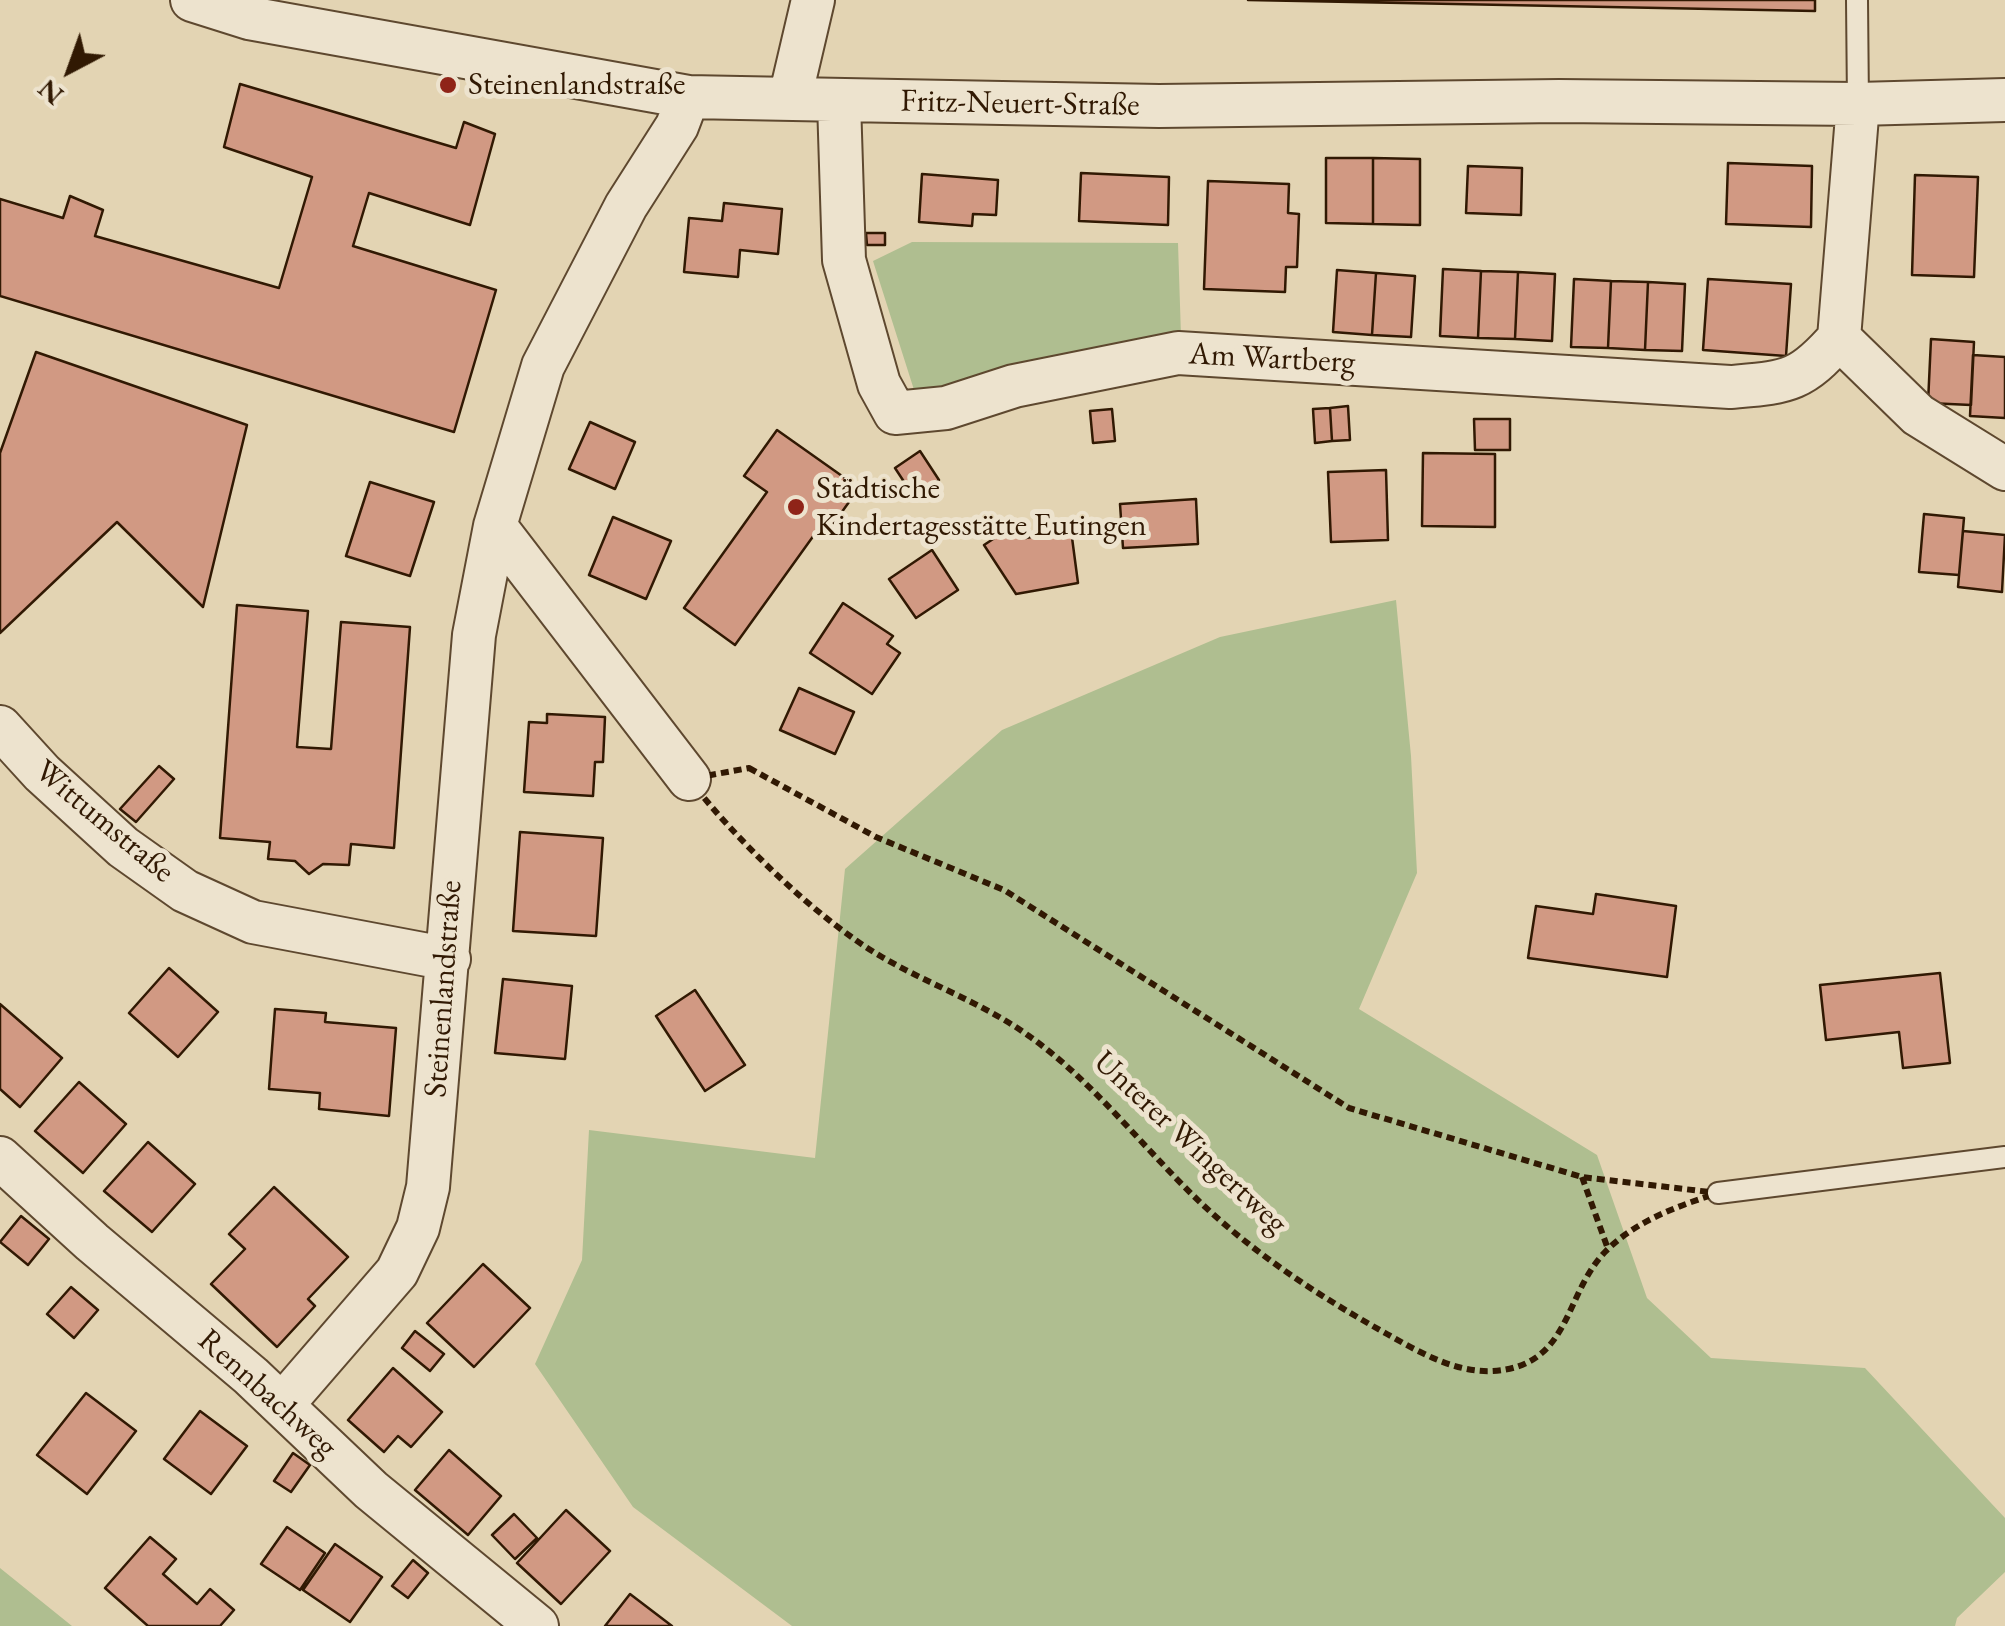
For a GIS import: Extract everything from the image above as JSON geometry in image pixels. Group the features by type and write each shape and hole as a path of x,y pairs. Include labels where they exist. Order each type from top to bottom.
{"street":[{"name":"Fritz-Neuert-Straße","path":"192,0 249,18 688,98 1159,106 2005,100"},
{"path":"790,98 813,0"},
{"name":"Steinenlandstraße","path":"282,1405 397,1272 418,1228 428,1187 474,635 495,526 542,366 626,206 677,126 688,98"},
{"name":"Am Wartberg","path":"839,102 844,260 879,384 895,413 946,408 1014,386 1178,353 1730,387 1782,383 1814,367 1839,338"},
{"path":"1858,104 1839,338 1918,415 2005,469"},
{"path":"495,526 689,779"},
{"name":"Wittumstraße","path":"0,728 42,773 123,847 186,891 253,922 449,959"},
{"name":"Rennbachweg","path":"0,1158 282,1405 371,1490 536,1626"}],"lane":[{"path":"1857,0 1858,104"},
{"path":"1718,1193 2005,1156"}],"path":[{"path":"689,779 748,768 876,837 1004,890 1349,1108 1582,1177 1718,1193"},
{"name":"Unterer Wingertweg","path":"689,779 721,820 848,936 990,1011 1030,1037 1094,1094 1232,1231 1318,1292 1410,1347 1450,1364 1474,1370 1506,1369 1532,1360 1556,1340 1596,1263 1608,1248 1671,1209 1718,1193"},
{"path":"1582,1177 1608,1248"}],"green space":[{"path":"912,242 1178,243 1181,336 1135,339 915,393 873,261"},
{"path":"1396,600 1417,873 1359,1009 1597,1155 1647,1298 1711,1358 1865,1368 2005,1518 2005,1572 1957,1618 1955,1626 792,1626 633,1507 535,1364 582,1260 589,1130 815,1158 845,869 1002,730 1220,637"},
{"path":"0,1568 72,1626 0,1626"}],"building":[{"path":"1248,0 1815,0 1815,11"},
{"path":"240,84 456,148 464,122 495,134 470,225 369,193 353,246 496,290 454,432 0,296 0,199 63,218 70,196 103,210 95,236 279,288 312,177 224,147"},
{"path":"1326,158 1373,158 1373,224 1326,223"},
{"path":"1373,158 1420,159 1420,225 1373,224"},
{"path":"1728,163 1812,166 1811,227 1726,224"},
{"path":"1468,166 1522,168 1521,215 1466,213"},
{"path":"1081,173 1169,177 1168,225 1079,221"},
{"path":"922,174 998,180 996,215 973,214 972,226 919,222"},
{"path":"1915,175 1978,177 1974,277 1912,275"},
{"path":"1208,181 1289,184 1288,213 1299,214 1297,267 1286,267 1285,292 1204,289"},
{"path":"724,203 782,209 778,254 740,250 738,277 684,272 689,218 722,221"},
{"path":"866,233 885,233 885,245 867,245"},
{"path":"1443,269 1481,271 1478,338 1440,336"},
{"path":"1337,270 1376,273 1372,335 1333,332"},
{"path":"1481,271 1518,272 1515,339 1478,338"},
{"path":"1518,272 1555,274 1552,341 1515,339"},
{"path":"1376,273 1415,276 1411,337 1372,335"},
{"path":"1574,279 1611,281 1608,348 1571,347"},
{"path":"1708,279 1791,284 1786,356 1703,350"},
{"path":"1611,281 1648,282 1645,350 1608,348"},
{"path":"1648,282 1685,284 1682,351 1645,350"},
{"path":"1931,339 1974,342 1971,405 1928,403"},
{"path":"36,352 247,425 203,607 117,522 0,633 0,453"},
{"path":"1973,355 2005,357 2005,418 1970,416"},
{"path":"1348,406 1350,440 1332,441 1330,408"},
{"path":"1330,408 1332,441 1315,443 1313,409"},
{"path":"1112,409 1115,441 1093,443 1090,411"},
{"path":"1474,419 1510,419 1510,450 1475,450"},
{"path":"590,422 635,442 615,489 569,469"},
{"path":"777,430 859,488 834,523 827,517 735,645 684,608 767,492 744,476"},
{"path":"920,451 939,480 914,497 895,468"},
{"path":"1423,453 1495,454 1495,527 1422,526"},
{"path":"1386,470 1388,540 1331,542 1328,472"},
{"path":"370,482 434,502 410,576 346,556"},
{"path":"1196,499 1198,544 1123,548 1120,504"},
{"path":"1924,514 1964,518 1959,575 1919,572"},
{"path":"613,517 671,541 646,599 589,575"},
{"path":"1016,524 1026,538 1071,530 1078,583 1016,594 984,545"},
{"path":"1963,531 2005,535 2002,592 1958,587"},
{"path":"932,550 958,590 916,618 889,579"},
{"path":"843,603 893,636 887,644 900,653 872,694 810,653"},
{"path":"237,605 308,611 297,747 331,749 341,622 410,627 394,848 351,844 349,865 323,864 309,874 295,861 268,859 270,842 220,838"},
{"path":"799,688 854,712 835,754 780,730"},
{"path":"547,714 605,717 603,762 595,762 593,796 524,792 529,722 547,723"},
{"path":"159,766 174,779 136,822 120,809"},
{"path":"520,832 603,838 596,936 513,931"},
{"path":"1596,894 1676,906 1667,977 1528,958 1536,906 1593,914"},
{"path":"169,968 218,1012 178,1057 129,1013"},
{"path":"1940,973 1950,1063 1903,1068 1899,1032 1826,1040 1820,985"},
{"path":"503,979 572,986 565,1059 495,1053"},
{"path":"695,990 745,1065 705,1091 656,1016"},
{"path":"0,1004 62,1058 20,1107 0,1089"},
{"path":"275,1009 326,1013 325,1022 396,1028 389,1116 319,1109 320,1093 269,1089"},
{"path":"79,1082 126,1124 83,1173 35,1131"},
{"path":"148,1142 195,1184 152,1232 104,1191"},
{"path":"274,1187 348,1257 308,1299 315,1306 277,1347 211,1284 245,1249 229,1234"},
{"path":"21,1216 49,1239 28,1265 0,1242"},
{"path":"483,1264 530,1308 474,1367 427,1323"},
{"path":"71,1287 98,1310 74,1338 47,1314"},
{"path":"415,1331 444,1354 430,1371 402,1348"},
{"path":"393,1368 442,1412 411,1447 398,1436 384,1452 348,1420"},
{"path":"86,1393 136,1431 87,1494 37,1455"},
{"path":"200,1411 247,1446 211,1494 164,1459"},
{"path":"449,1450 501,1496 468,1535 415,1490"},
{"path":"293,1453 310,1465 291,1492 274,1481"},
{"path":"566,1510 610,1551 561,1604 517,1563"},
{"path":"514,1514 537,1538 515,1559 492,1535"},
{"path":"287,1527 325,1553 300,1590 261,1564"},
{"path":"150,1537 176,1559 163,1574 197,1604 210,1589 234,1610 220,1626 148,1626 105,1588"},
{"path":"335,1544 382,1577 350,1622 303,1590"},
{"path":"413,1560 428,1573 408,1598 392,1586"},
{"path":"630,1594 672,1626 605,1626"}],"place":[{"name":"Steinenlandstraße","path":"448,85"},
{"name":"Städtische Kindertagesstätte Eutingen","path":"796,507"}]}
